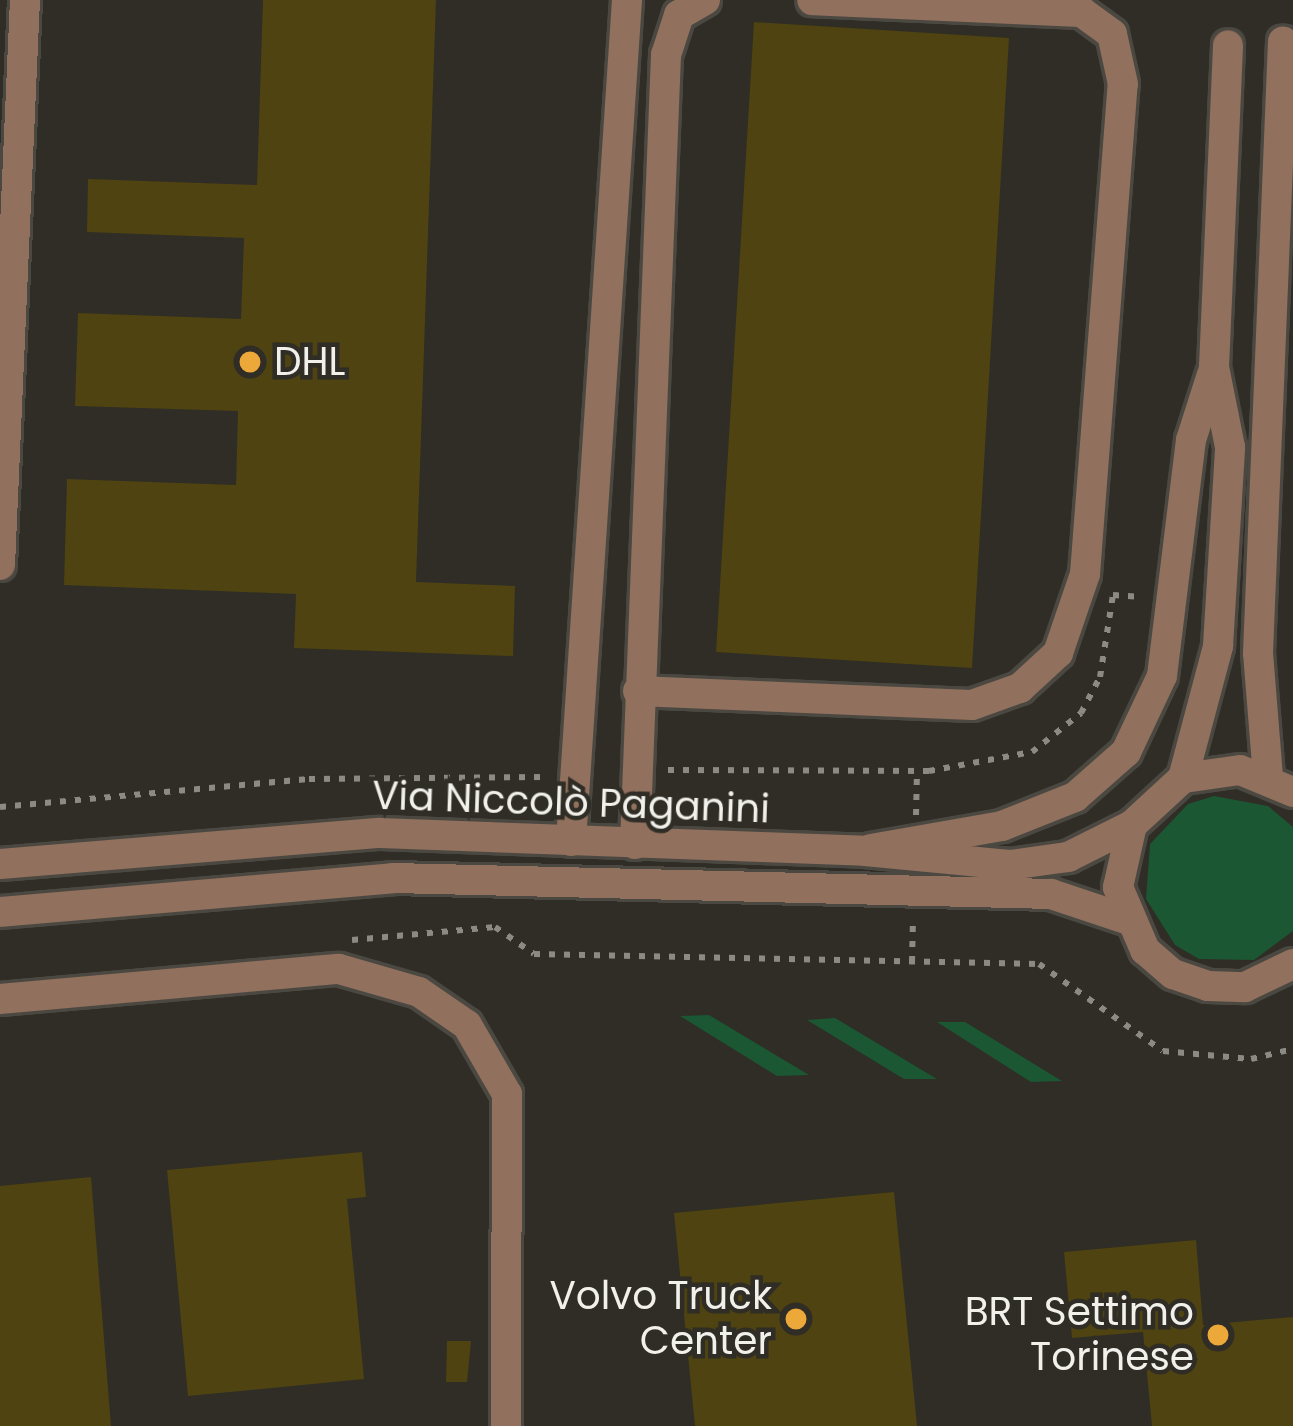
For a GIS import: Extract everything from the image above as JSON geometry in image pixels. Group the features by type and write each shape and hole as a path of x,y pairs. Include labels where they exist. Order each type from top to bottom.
{"street":[{"path":"0,565 26,0"},
{"path":"571,841 581,775 627,0"},
{"path":"635,844 666,56 679,15 705,0"},
{"path":"638,691 972,704 1020,688 1058,653 1085,574 1123,85 1112,34 1082,12 812,0"},
{"path":"1183,778 1211,770 1281,784 1258,653 1283,42"},
{"path":"1183,778 1218,646 1230,447 1214,367 1228,45"},
{"path":"865,851 916,835 1002,826 1075,797 1126,752 1162,676 1177,600 1191,440 1214,367"},
{"name":"Via Niccolò Paganini","path":"0,864 380,833 865,851 1010,865 1068,857 1132,825 1183,778"},
{"path":"1132,825 1118,887 1126,919 1144,950 1173,974 1208,986 1245,987 1293,964"},
{"name":"Via Niccolò Paganini","path":"0,912 393,878 1051,894 1126,919"},
{"path":"0,998 339,969 419,992 467,1025 507,1094 506,1426"}],"path":[{"path":"636,771 929,770 1032,752 1081,713 1090,695 1113,595 1177,600"},
{"path":"0,807 309,779 581,775"},
{"path":"516,942 534,954 1039,964 1162,1051 1251,1059 1293,1049"}],"green space":[{"path":"1214,796 1268,806 1293,827 1293,931 1254,960 1199,959 1175,945 1146,899 1150,844 1188,804"},
{"path":"709,1015 809,1075 777,1076 680,1016"},
{"path":"835,1018 937,1079 904,1079 807,1020"},
{"path":"937,1022 965,1022 1062,1081 1031,1082"}],"building":[{"name":"DHL","path":"263,0 436,0 416,582 515,586 513,656 294,648 296,594 64,585 67,479 236,485 238,411 75,406 78,313 241,319 244,238 87,232 88,179 257,185"},
{"path":"754,22 1009,38 972,668 716,652"},
{"path":"362,1152 366,1197 347,1199 364,1379 188,1396 167,1170"},
{"path":"91,1177 111,1426 0,1426 0,1186"},
{"name":"Volvo Truck Center","path":"894,1192 917,1426 695,1426 674,1213"},
{"name":"BRT Settimo Torinese","path":"1196,1240 1203,1325 1293,1317 1293,1426 1152,1426 1143,1332 1072,1338 1064,1252"},
{"path":"447,1341 471,1341 467,1382 446,1382"}],"place":[{"name":"DHL","path":"250,362"},
{"name":"Volvo Truck Center","path":"796,1319"},
{"name":"BRT Settimo Torinese","path":"1218,1335"}]}
